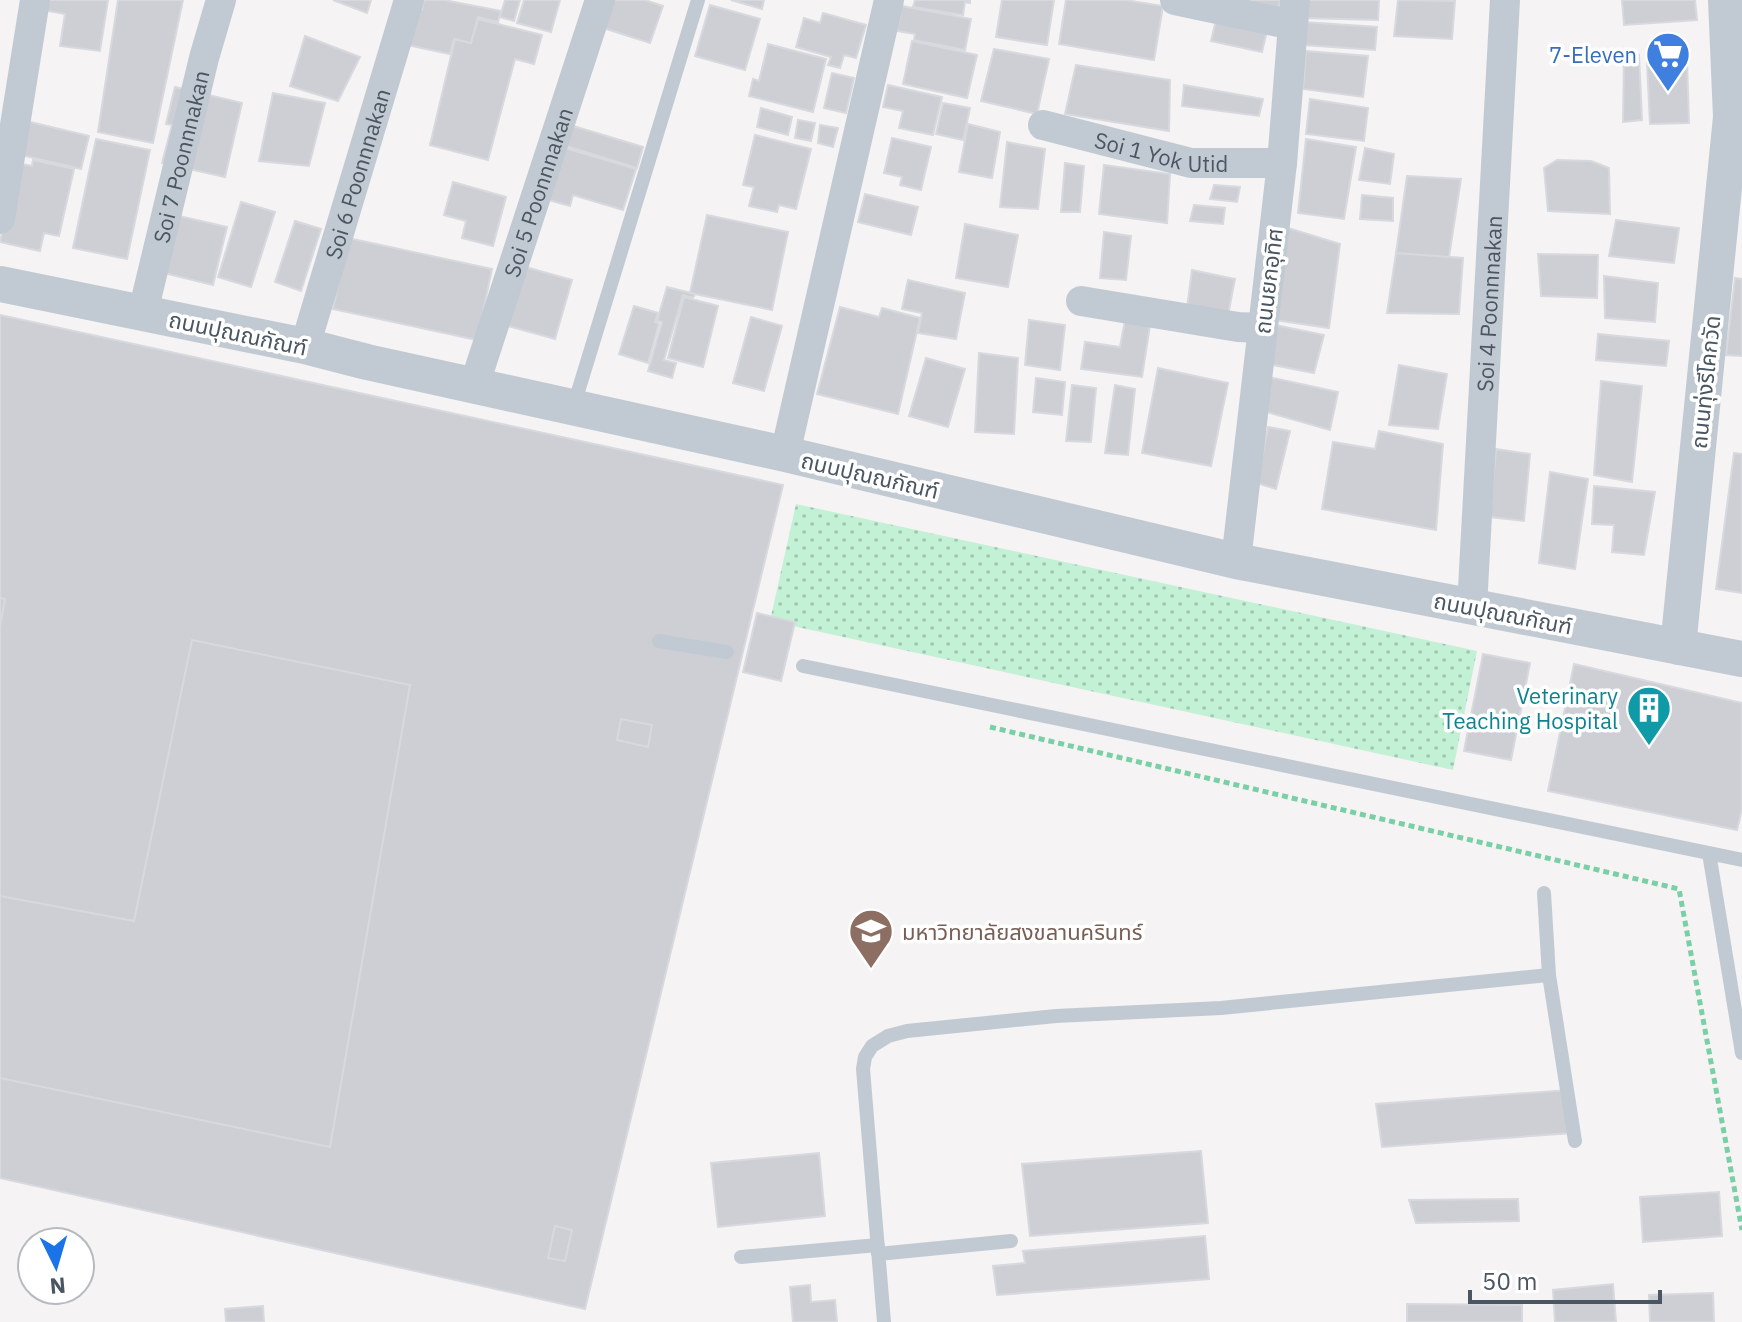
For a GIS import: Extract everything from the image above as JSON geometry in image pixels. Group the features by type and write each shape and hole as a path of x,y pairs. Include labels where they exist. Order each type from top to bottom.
{"street":[{"path":"0,219 35,0"},
{"name":"Soi 7 Poonnnakan","path":"143,312 204,58 221,0"},
{"name":"Soi 6 Poonnnakan","path":"305,346 409,0"},
{"name":"Soi 5 Poonnnakan","path":"474,386 600,0"},
{"path":"785,454 889,0"},
{"path":"1175,0 1294,12"},
{"name":"Soi 4 Poonnnakan","path":"1472,607 1505,0"},
{"name":"ถนนทุ่งรีโคกวัด","path":"1678,647 1732,212 1737,117 1726,0"},
{"name":"ถนนยกอุทิศ","path":"1236,561 1282,163 1294,12"},
{"name":"Soi 1 Yok Utid","path":"1043,125 1191,163 1282,163"},
{"name":"ถนนปุณณกัณฑ์","path":"0,284 305,346 785,454 1236,561 1742,659"},
{"path":"1081,301 1238,327 1262,328"}],"lane":[{"path":"572,408 698,0"},
{"path":"659,641 727,652"},
{"path":"803,666 1742,860"},
{"path":"1709,853 1742,1053"},
{"path":"1544,893 1549,975 1575,1141"},
{"path":"884,1322 863,1063 872,1046 888,1036 907,1031 1056,1016 1221,1008 1549,975"},
{"path":"741,1257 1011,1241"}],"path":[{"path":"985,726 1679,889 1742,1230"}],"green space":[{"path":"796,504 1477,651 1453,770 770,621"}],"building":[{"path":"44,0 108,0 100,51 60,46 65,14 42,10"},
{"path":"118,0 183,0 153,143 98,132"},
{"path":"333,0 371,0 367,13"},
{"path":"424,0 444,0 501,11 498,22 478,17 471,43 454,39 450,54 398,43 406,6 422,10"},
{"path":"505,0 520,0 514,21 500,17"},
{"path":"524,0 560,0 551,32 517,23"},
{"path":"598,0 645,0 663,6 650,43 591,24"},
{"path":"731,0 764,0 762,9"},
{"path":"915,0 970,0 970,3 965,2 963,15 913,7"},
{"path":"1002,0 1054,0 1047,45 996,37"},
{"path":"1066,0 1125,0 1163,6 1154,60 1059,44"},
{"path":"1217,0 1280,0 1277,13"},
{"path":"1303,0 1379,0 1378,20 1302,18"},
{"path":"1398,0 1455,1 1452,39 1394,36"},
{"path":"1622,0 1695,0 1697,20 1624,25"},
{"path":"710,5 760,19 745,70 695,56"},
{"path":"902,6 971,19 965,50 914,40 915,34 897,31"},
{"path":"823,13 866,25 856,58 844,55 840,68 828,65 831,57 796,47 804,18 820,23"},
{"path":"478,19 542,35 534,64 515,59 488,160 430,145 455,39 471,43"},
{"path":"1216,20 1267,31 1262,52 1211,41"},
{"path":"1304,22 1377,27 1375,50 1304,45"},
{"path":"305,36 360,57 338,101 290,86"},
{"path":"912,41 977,55 967,98 903,84"},
{"path":"768,44 826,59 813,112 749,96 753,79 759,81"},
{"path":"994,49 1049,59 1037,114 981,101"},
{"path":"1306,51 1368,56 1363,97 1303,89"},
{"path":"1639,55 1642,120 1623,122 1624,57"},
{"name":"7-Eleven","path":"1687,61 1689,123 1650,124 1647,63"},
{"path":"1076,65 1170,80 1169,131 1065,114"},
{"path":"832,73 854,78 846,113 824,108"},
{"path":"888,85 942,97 933,135 899,128 903,111 883,107"},
{"path":"1184,85 1263,99 1259,116 1182,106"},
{"path":"175,87 242,103 225,177 162,163 172,125 166,124"},
{"path":"273,93 325,103 309,166 259,161"},
{"path":"1310,99 1368,108 1364,141 1306,134"},
{"path":"943,103 970,108 963,140 936,134"},
{"path":"761,108 792,117 788,135 757,127"},
{"path":"798,120 815,123 811,141 795,138"},
{"path":"26,121 89,136 81,169 17,154"},
{"path":"968,124 1000,132 992,178 959,172"},
{"path":"570,125 643,147 637,168 563,145"},
{"path":"820,125 838,128 833,147 818,143"},
{"path":"755,135 811,149 796,209 779,205 777,212 749,206 754,187 743,185"},
{"path":"892,138 931,147 921,190 900,185 902,177 884,173"},
{"path":"96,139 150,150 127,259 73,248"},
{"path":"1306,139 1356,147 1344,219 1298,213"},
{"path":"1007,142 1045,149 1038,209 1000,207"},
{"path":"565,148 636,169 623,210 573,195 570,206 549,200"},
{"path":"1365,148 1394,154 1390,184 1359,180"},
{"path":"33,160 74,169 59,236 44,233 40,251 0,242 17,163 32,166"},
{"path":"1557,160 1591,161 1609,168 1610,214 1548,211 1544,168"},
{"path":"1065,163 1084,166 1080,212 1061,212"},
{"path":"1104,165 1170,174 1167,223 1099,214"},
{"path":"1407,176 1461,179 1449,257 1396,253"},
{"path":"453,182 506,197 493,246 462,238 466,221 444,215"},
{"path":"1214,185 1240,187 1237,202 1210,199"},
{"path":"865,194 918,207 911,235 858,222"},
{"path":"1362,195 1393,198 1393,221 1360,219"},
{"path":"241,202 275,212 251,287 218,277"},
{"path":"1194,205 1225,208 1223,224 1190,221"},
{"path":"707,215 788,232 772,310 690,293"},
{"path":"179,216 227,227 213,285 164,273"},
{"path":"1616,220 1679,228 1674,263 1609,256"},
{"path":"295,221 321,229 301,291 275,282"},
{"path":"965,224 1018,235 1008,287 956,278"},
{"path":"1288,228 1340,244 1329,328 1274,320"},
{"path":"1104,232 1131,236 1126,280 1100,278"},
{"path":"348,238 492,269 477,340 333,309"},
{"path":"1396,253 1463,258 1459,314 1387,313"},
{"path":"1538,254 1598,255 1597,298 1541,296"},
{"path":"504,261 572,280 555,339 487,320"},
{"path":"1192,270 1235,279 1228,315 1187,308"},
{"path":"1604,276 1658,283 1655,322 1605,318"},
{"path":"1735,278 1742,279 1742,356 1726,355"},
{"path":"908,280 965,293 956,339 918,333 922,313 902,309"},
{"path":"667,287 695,294 693,298 683,295 664,360 676,363 672,378 648,371 662,322 657,321"},
{"path":"684,297 718,306 703,367 668,358"},
{"path":"634,306 658,313 655,322 659,324 648,363 619,354"},
{"path":"840,307 879,317 882,308 920,318 898,414 817,394"},
{"path":"0,315 783,485 585,1309 0,1178"},
{"path":"1126,315 1151,319 1142,377 1081,369 1085,342 1120,347"},
{"path":"751,317 782,326 764,391 733,383"},
{"path":"1029,320 1065,325 1060,370 1025,365"},
{"path":"1275,325 1324,335 1314,373 1268,364"},
{"path":"1598,334 1669,341 1666,366 1596,360"},
{"path":"979,353 1018,358 1014,434 975,432"},
{"path":"926,358 965,369 948,427 909,416"},
{"path":"1399,365 1447,374 1438,429 1389,425"},
{"path":"1158,368 1228,383 1211,466 1142,453"},
{"path":"1269,377 1338,392 1330,430 1263,411"},
{"path":"1036,378 1065,382 1062,415 1033,412"},
{"path":"1601,381 1642,386 1632,482 1594,475"},
{"path":"1072,385 1096,388 1091,442 1066,441"},
{"path":"1115,385 1135,389 1128,455 1105,453"},
{"path":"1268,427 1290,431 1276,489 1257,483"},
{"path":"1379,431 1443,444 1436,530 1322,509 1333,442 1375,449"},
{"path":"1496,449 1530,454 1524,521 1490,517"},
{"path":"1734,453 1742,454 1742,593 1716,589"},
{"path":"1550,472 1588,479 1575,569 1539,563"},
{"path":"1594,486 1655,492 1644,555 1612,552 1614,525 1592,524"},
{"path":"0,598 5,599 0,627"},
{"path":"757,613 795,622 781,681 743,672"},
{"path":"192,640 410,685 330,1147 0,1078 0,896 134,921"},
{"path":"1483,654 1530,663 1511,760 1464,751"},
{"name":"Veterinary Teaching Hospital","path":"1574,664 1742,703 1742,809 1737,830 1548,791"},
{"path":"621,719 652,725 648,747 617,740"},
{"path":"1569,1090 1572,1133 1382,1147 1376,1104"},
{"path":"1201,1151 1208,1223 1030,1236 1022,1164"},
{"path":"819,1153 825,1216 718,1227 711,1163"},
{"path":"1719,1192 1722,1236 1643,1242 1640,1197"},
{"path":"1518,1199 1519,1221 1416,1223 1409,1200"},
{"path":"555,1226 572,1230 565,1261 548,1258"},
{"path":"1205,1236 1209,1279 997,1295 993,1266 1025,1263 1023,1251"},
{"path":"1613,1284 1616,1322 1555,1322 1553,1290"},
{"path":"810,1285 811,1302 835,1300 837,1322 793,1322 790,1287"},
{"path":"1713,1293 1714,1322 1650,1322 1649,1295"},
{"path":"1407,1304 1522,1305 1522,1322 1407,1322"},
{"path":"263,1306 264,1322 226,1322 225,1309"}],"place":[{"name":"7-Eleven","path":"1668,93"},
{"name":"Veterinary Teaching Hospital","path":"1649,747"},
{"name":"มหาวิทยาลัยสงขลานครินทร์","path":"871,970"}]}
